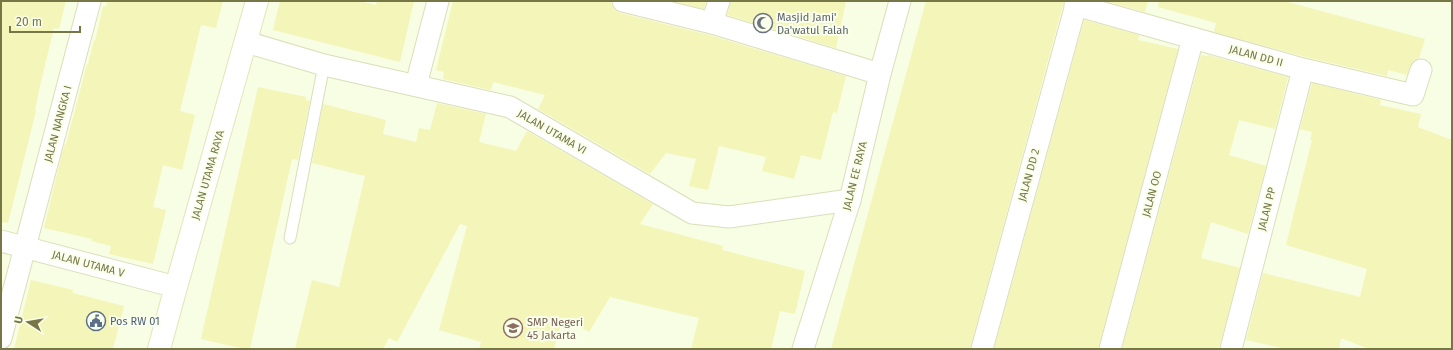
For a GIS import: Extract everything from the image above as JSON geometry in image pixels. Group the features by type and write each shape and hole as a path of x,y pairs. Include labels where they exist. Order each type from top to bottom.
{"main road":[{"name":"JALAN UTAMA RAYA","path":"159,349 257,1"}],"street":[{"name":"JALAN NANGKA I","path":"1,338 90,1"},
{"path":"416,86 438,1"},
{"path":"623,1 712,23 880,74"},
{"path":"712,23 718,1"},
{"name":"JALAN EE RAYA","path":"803,349 850,200 880,74 900,1"},
{"name":"JALAN DD II","path":"1076,3 1303,69 1413,95 1421,70"},
{"name":"JALAN DD 2","path":"982,349 1076,3"},
{"name":"JALAN OO","path":"1110,349 1193,38"},
{"name":"JALAN UTAMA VI","path":"246,42 324,65 510,107 692,213 729,217 850,200"},
{"name":"JALAN PP","path":"1231,349 1303,69"},
{"name":"JALAN UTAMA V","path":"1,241 176,287"}],"lane":[{"path":"290,238 324,65"}],"building":[{"path":"1,1 66,1 59,29 54,28 40,86 36,111 8,223 1,222"},
{"path":"107,1 223,1 216,28 201,25 180,111 195,115 182,170 163,165 153,207 166,210 153,264 109,254 111,246 91,241 92,239 44,228 62,153 66,144 94,40 95,41 103,6 106,7"},
{"path":"280,1 359,1 376,5 377,1 414,1 400,62 273,30"},
{"path":"453,1 611,1 614,9 620,13 709,35 846,76 837,113 833,112 821,160 801,155 794,179 762,171 766,157 719,146 708,190 689,186 696,159 666,153 650,174 538,109 545,95 493,82 491,90 443,79 444,72 436,70"},
{"path":"673,1 706,1 704,9"},
{"path":"731,1 846,1 836,48 727,15"},
{"path":"926,1 1064,1 970,349 831,349"},
{"path":"1105,1 1148,1 1145,12"},
{"path":"1159,1 1284,1 1425,39 1419,58 1413,61 1407,75 1388,70 1387,76 1306,57 1214,32 1216,23 1158,7"},
{"path":"1084,20 1139,35 1138,40 1178,49 1098,349 994,349"},
{"path":"1201,55 1208,55 1288,77 1275,129 1239,120 1229,155 1266,166 1248,234 1211,222 1201,258 1240,268 1219,349 1122,349"},
{"path":"1312,83 1381,100 1380,105 1421,114 1418,127 1452,140 1452,349 1369,349 1341,338 1339,349 1286,349 1246,340 1263,273 1360,297 1367,269 1286,245 1312,140 1310,140 1312,132 1300,129"},
{"path":"258,87 306,97 306,100 310,101 298,160 292,159 250,349 244,349 201,339"},
{"path":"437,103 486,114 479,142 516,151 527,131 653,204 640,224 723,246 722,250 805,271 795,314 780,311 771,349 691,349 699,318 610,297 589,332 563,317 554,349 479,349 481,342 439,330 467,226 460,224 397,342 389,338 383,349 295,349 312,280 339,287 365,176 312,163 323,104 386,120 383,134 416,142 419,128 430,130"},
{"path":"31,280 73,290 73,293 124,306 113,349 14,349"}],"place":[{"name":"Masjid Jami' Da'watul Falah","path":"763,23"},
{"name":"Pos RW 01","path":"96,321"},
{"name":"SMP Negeri 45 Jakarta","path":"513,328"}]}
